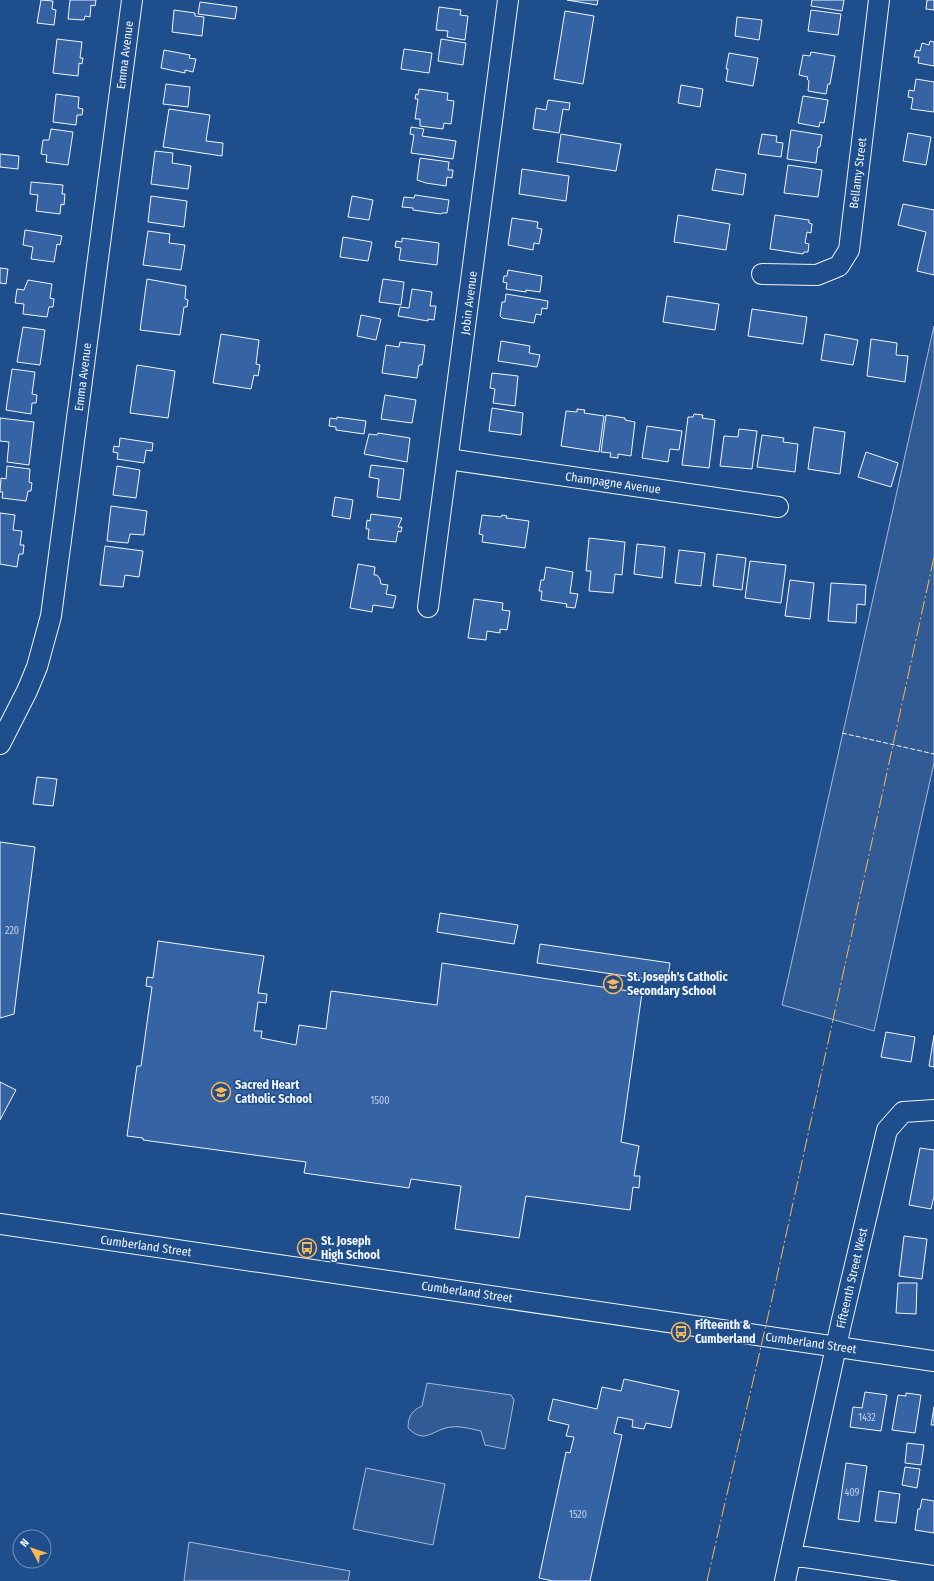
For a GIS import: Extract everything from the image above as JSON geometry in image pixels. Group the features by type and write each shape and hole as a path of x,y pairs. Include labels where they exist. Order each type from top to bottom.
{"street":[{"name":"Emma Avenue","path":"0,744 28,691 37,667 51,616 132,0"},
{"name":"Jobin Avenue","path":"428,607 508,0"},
{"name":"Bellamy Street","path":"762,274 817,275 839,266 849,250 879,0"},
{"name":"Champagne Avenue","path":"448,459 778,507"},
{"name":"Fifteenth Street West","path":"785,1581 836,1346 887,1130 903,1112 934,1110"},
{"name":"Cumberland Street","path":"0,1224 934,1361"},
{"path":"791,1556 934,1576"}],"shaded area":[{"path":"934,326 934,763 874,1031 782,1005"},
{"path":"427,1383 511,1395 514,1400 505,1449 485,1445 481,1431 474,1429 452,1427 445,1428 430,1435 420,1436 408,1428 411,1414 422,1406"},
{"path":"366,1468 445,1484 433,1545 353,1529"},
{"path":"189,1542 350,1571 348,1581 184,1581"}],"building":[{"path":"41,0 53,1 52,9 56,10 54,25 37,23"},
{"path":"70,0 96,0 95,6 91,5 90,17 85,16 84,20 68,19"},
{"path":"567,0 598,0 597,5"},
{"path":"812,0 844,0 842,11 811,6"},
{"path":"927,0 934,0 934,10 926,9"},
{"path":"200,2 237,7 235,19 198,14"},
{"path":"439,7 461,10 460,15 468,16 465,40 447,37 448,31 436,30"},
{"path":"174,10 195,13 195,16 204,17 202,36 172,32"},
{"path":"811,10 841,14 838,35 808,31"},
{"path":"565,11 594,16 583,84 554,79"},
{"path":"737,17 762,20 759,40 735,36"},
{"path":"57,39 82,42 80,58 83,58 82,64 79,63 78,76 53,73"},
{"path":"441,39 466,43 463,65 438,61"},
{"path":"930,41 934,42 934,66 918,63 919,57 914,57 916,50 920,51 922,43 929,45"},
{"path":"404,49 432,53 429,73 401,69"},
{"path":"164,50 190,55 189,58 196,59 193,72 185,70 185,73 161,68"},
{"path":"811,52 835,56 830,84 828,84 826,94 808,91 808,77 799,75 803,55 810,56"},
{"path":"729,53 758,58 753,86 726,81 728,69 726,69"},
{"path":"916,79 934,82 934,112 911,109 913,98 908,97 909,90 914,91"},
{"path":"166,84 190,87 188,107 163,104"},
{"path":"681,85 703,89 700,107 678,103"},
{"path":"419,89 448,93 447,100 454,101 451,124 444,123 443,129 420,126 420,119 415,119 418,99 415,99 416,94 418,95"},
{"path":"56,94 79,97 78,108 83,109 82,115 77,115 76,125 53,122"},
{"path":"803,96 828,100 824,123 820,122 819,127 798,123"},
{"path":"548,100 570,103 569,110 563,109 559,133 533,129 536,108 546,110"},
{"path":"169,109 210,115 206,141 223,143 222,156 163,147"},
{"path":"411,127 424,129 422,136 456,141 453,159 411,153 414,135 410,134"},
{"path":"51,129 73,132 68,165 46,162 47,155 41,154 43,140 49,140"},
{"path":"791,130 822,135 820,147 818,147 816,163 787,159"},
{"path":"908,133 931,137 926,165 903,161"},
{"path":"561,134 621,144 616,171 557,162"},
{"path":"762,134 777,136 776,142 783,143 781,157 758,154"},
{"path":"155,151 173,153 172,163 191,166 188,189 151,184"},
{"path":"0,154 19,156 18,169 0,167"},
{"path":"420,158 449,162 448,170 453,170 452,178 447,177 446,186 417,180"},
{"path":"788,165 822,170 818,197 784,193"},
{"path":"522,169 569,176 566,201 519,194"},
{"path":"716,169 746,174 743,195 712,190"},
{"path":"31,182 63,185 62,194 65,194 64,205 61,204 60,214 36,211 38,195 30,194"},
{"path":"415,195 449,200 447,213 441,214 402,207 404,197 414,198"},
{"path":"151,196 187,201 184,227 148,222"},
{"path":"352,196 373,200 369,220 348,217"},
{"path":"903,204 934,210 934,275 917,271 926,232 898,225"},
{"path":"678,215 730,224 726,250 674,242"},
{"path":"775,215 809,220 809,223 812,224 811,233 807,232 805,243 809,244 808,252 804,252 803,254 770,249"},
{"path":"512,218 538,222 537,228 542,229 539,244 534,243 533,250 508,245"},
{"path":"25,230 62,236 60,245 57,244 54,262 31,259 33,247 23,245"},
{"path":"148,231 170,234 169,243 185,245 181,270 143,265"},
{"path":"343,237 372,242 368,261 340,257"},
{"path":"402,238 439,243 437,265 399,260 401,248 395,247 396,241 402,242"},
{"path":"0,268 8,269 6,284 0,283"},
{"path":"508,270 542,276 540,292 526,290 526,292 506,289 507,283 503,282 504,276 507,276"},
{"path":"147,279 186,286 185,299 188,300 187,307 184,307 180,335 140,330"},
{"path":"383,279 404,282 401,305 379,302"},
{"path":"28,280 52,284 50,298 54,299 53,307 49,307 47,317 23,314 24,304 15,303 17,289 24,290"},
{"path":"412,289 432,292 430,306 436,306 434,320 428,319 428,321 398,316 400,307 409,308"},
{"path":"506,294 548,301 547,309 542,308 541,315 536,314 534,323 502,318 500,316 502,302 505,302"},
{"path":"667,296 719,304 715,330 663,322"},
{"path":"752,309 807,317 803,344 748,336"},
{"path":"361,315 381,319 376,340 357,336"},
{"path":"23,327 45,330 40,365 17,362"},
{"path":"221,334 259,340 256,364 260,365 258,376 254,375 251,389 213,383"},
{"path":"825,334 858,340 853,365 821,360"},
{"path":"871,339 897,343 896,355 908,356 905,382 867,376"},
{"path":"501,341 530,346 529,353 540,355 537,367 498,361"},
{"path":"400,342 425,345 422,365 419,365 417,378 382,373 386,345 399,347"},
{"path":"137,365 175,371 168,418 130,413"},
{"path":"12,369 35,372 32,394 37,395 36,403 32,403 31,414 6,410"},
{"path":"492,373 518,376 515,406 493,403 495,389 490,388"},
{"path":"385,395 416,400 412,423 381,419"},
{"path":"492,408 523,413 521,435 489,431"},
{"path":"577,409 585,410 584,413 604,416 599,452 561,446 566,411 577,412"},
{"path":"694,414 703,415 702,418 715,420 709,468 682,465 688,417 693,417"},
{"path":"606,415 625,418 625,420 635,422 631,456 618,454 618,458 610,457 611,453 601,452"},
{"path":"337,417 366,421 364,434 336,430 336,427 329,426 330,418 337,419"},
{"path":"0,418 34,422 29,465 7,462 9,442 0,441"},
{"path":"647,426 682,431 679,450 670,449 668,462 642,458"},
{"path":"814,427 845,432 840,474 808,469"},
{"path":"739,429 757,431 752,469 720,466 724,436 738,437"},
{"path":"378,433 410,438 407,462 364,454 369,434 377,435"},
{"path":"762,435 784,438 783,442 798,444 795,472 757,467"},
{"path":"120,438 153,443 152,451 146,450 144,463 117,459 118,453 113,452 114,446 119,447"},
{"path":"866,452 898,463 891,487 858,477"},
{"path":"371,465 404,469 400,500 377,497 379,479 369,477"},
{"path":"7,466 30,469 29,482 32,483 31,491 28,491 26,501 2,498 3,492 0,492 1,478 6,479"},
{"path":"117,466 140,470 136,498 113,495"},
{"path":"335,497 353,500 350,519 332,516"},
{"path":"111,506 147,511 144,535 130,534 128,543 107,541"},
{"path":"0,513 15,515 13,530 22,531 20,545 24,545 23,554 19,554 17,567 0,564"},
{"path":"371,514 402,518 398,527 402,527 401,532 398,531 396,542 368,539 369,529 366,529 367,520 370,521"},
{"path":"482,515 501,517 502,515 507,516 506,518 529,521 525,548 482,542 483,535 479,534"},
{"path":"589,538 625,542 622,575 615,574 613,593 589,591 591,571 586,571"},
{"path":"637,544 665,547 662,578 634,574"},
{"path":"105,546 143,551 139,577 125,575 123,587 100,585"},
{"path":"679,550 705,553 701,586 675,583"},
{"path":"717,554 746,558 742,590 713,586"},
{"path":"750,561 786,565 781,603 745,598"},
{"path":"358,564 375,567 374,575 377,575 381,584 388,585 386,594 396,596 393,608 373,605 372,612 350,608"},
{"path":"546,567 573,572 570,593 578,594 575,608 566,607 567,604 541,600 542,591 539,591 541,580 544,580"},
{"path":"790,580 814,583 810,619 785,616"},
{"path":"831,583 866,585 865,605 857,604 856,623 828,621"},
{"path":"474,599 503,603 502,610 510,611 507,630 500,629 500,633 487,631 486,640 468,638"},
{"path":"37,777 57,779 53,806 33,804"},
{"path":"0,842 35,847 14,1014 0,1018"},
{"path":"440,913 518,925 514,944 437,932"},
{"path":"158,941 264,956 258,993 267,994 266,1003 258,1002 254,1031 262,1031 261,1038 296,1045 299,1025 326,1029 331,991 437,1005 442,963 642,993 621,1142 639,1146 634,1176 640,1176 639,1188 633,1187 630,1210 526,1196 519,1238 455,1229 461,1186 411,1179 409,1188 304,1173 306,1162 143,1140 143,1138 127,1136 137,1066 141,1066 152,987 146,986 147,977 153,978"},
{"path":"540,944 670,963 667,982 537,963"},
{"path":"886,1032 915,1037 911,1062 881,1057"},
{"path":"934,1035 934,1067 929,1066"},
{"path":"0,1082 16,1090 0,1120"},
{"path":"920,1148 934,1150 934,1196 931,1209 909,1205"},
{"path":"904,1236 927,1239 922,1279 899,1276"},
{"path":"898,1283 917,1283 916,1314 896,1313"},
{"path":"624,1379 679,1391 671,1428 646,1423 644,1429 632,1427 633,1420 618,1417 614,1433 622,1435 590,1581 553,1581 539,1578 566,1452 570,1453 574,1437 566,1436 569,1425 548,1420 553,1399 597,1409 602,1387 621,1391"},
{"path":"865,1392 887,1395 881,1431 850,1427 853,1407 862,1408"},
{"path":"906,1393 921,1395 915,1433 892,1430 898,1395 906,1396"},
{"path":"934,1407 934,1425 931,1425"},
{"path":"907,1443 924,1445 921,1465 905,1463"},
{"path":"846,1463 867,1466 859,1522 838,1519"},
{"path":"905,1467 920,1469 917,1488 902,1485"},
{"path":"879,1491 900,1494 896,1523 875,1521"},
{"path":"922,1499 934,1501 934,1533 915,1530 918,1509 920,1509"}],"fence":[{"path":"842,733 934,754"}],"power":[{"path":"707,1581 774,1290 934,557"}],"place":[{"name":"St. Joseph's Catholic Secondary School","path":"613,984"},
{"name":"Sacred Heart Catholic School","path":"221,1092"},
{"name":"St. Joseph High School","path":"307,1248"},
{"name":"Fifteenth & Cumberland","path":"681,1332"}]}
